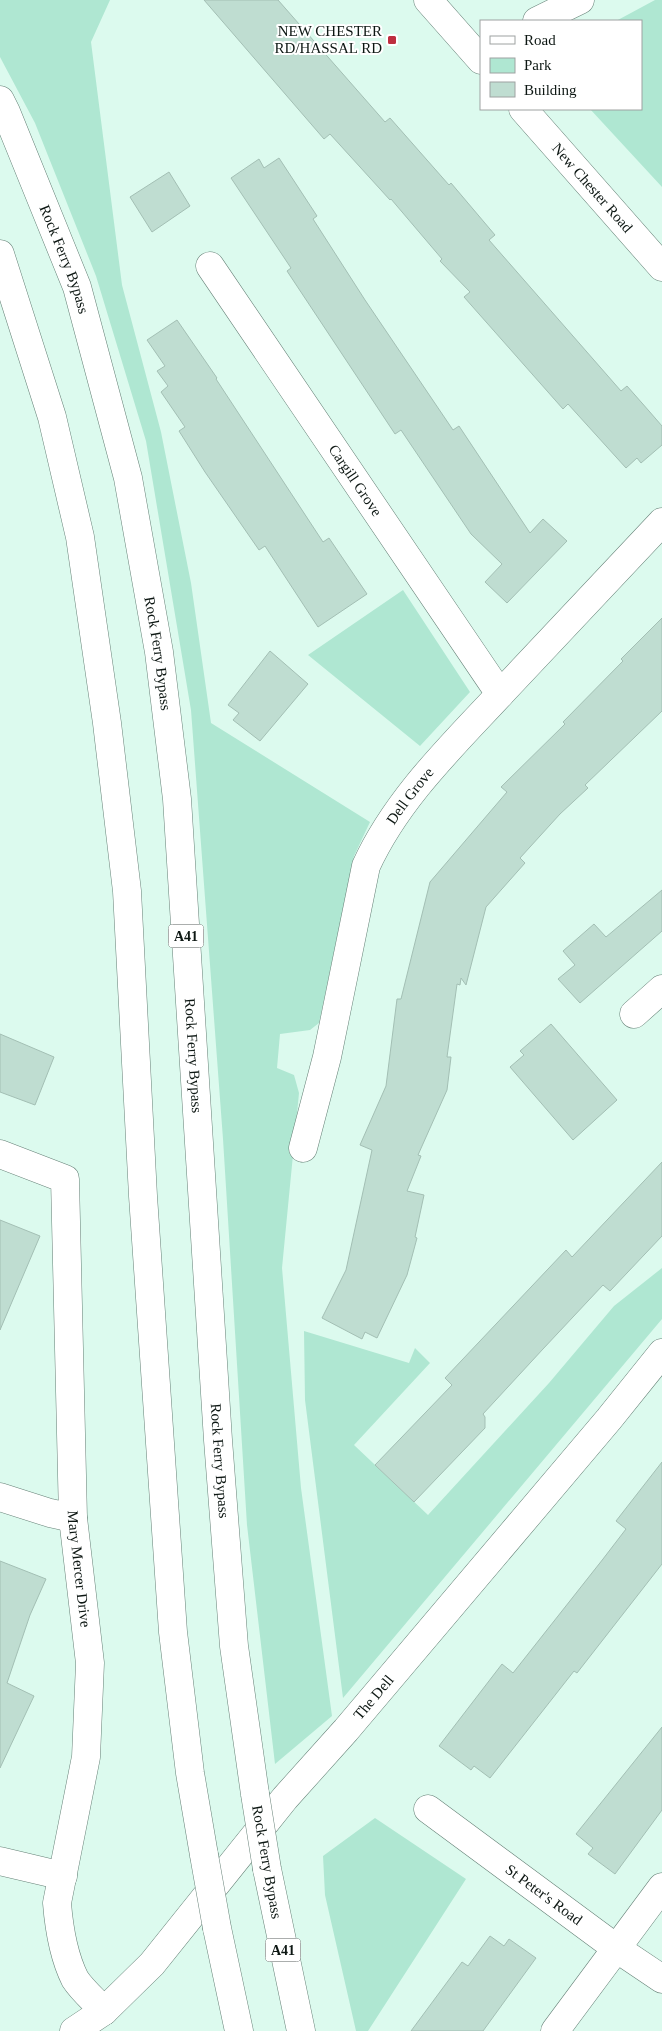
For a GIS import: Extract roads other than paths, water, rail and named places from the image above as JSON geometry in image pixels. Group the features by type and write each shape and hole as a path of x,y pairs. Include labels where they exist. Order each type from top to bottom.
{"main road":[{"path":"428,0 478,54"},
{"path":"539,20 580,0"},
{"name":"Rock Ferry Bypass","path":"0,100 77,287 128,478 159,652 177,799 218,1440 234,1646 267,1869 301,2031"},
{"name":"New Chester Road","path":"523,110 662,267"},
{"path":"0,254 52,417 80,537 107,723 127,891 142,1186 173,1632 190,1773 217,1928 239,2031"},
{"name":"Cargill Grove","path":"210,266 500,694"},
{"name":"Dell Grove","path":"304,1148 326,1058 366,866 378,840 408,796 473,721 662,522"},
{"path":"634,1014 662,989"},
{"name":"Mary Mercer Drive","path":"0,1154 65,1179 73,1518 90,1663 86,1757 58,1902 59,1924 65,1954 76,1980 104,2011"},
{"name":"The Dell","path":"74,2031 104,2011 152,1964 285,1798 346,1730 609,1419 662,1353"},
{"path":"0,1497 50,1513 73,1518"},
{"name":"St Peter's Road","path":"428,1809 616,1948 662,1979"},
{"path":"0,1861 63,1876"},
{"path":"555,2031 662,1887"}],"place":[{"name":"NEW CHESTER RD/HASSAL RD","path":"392,40"}]}
